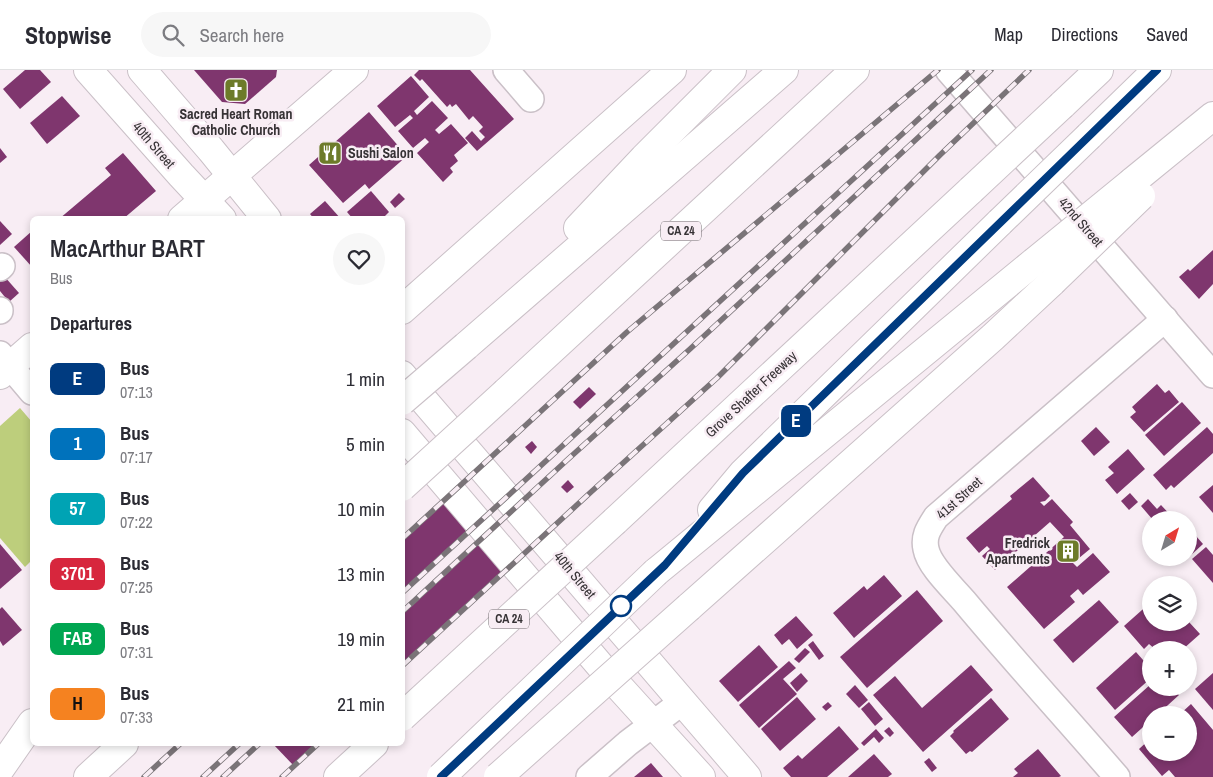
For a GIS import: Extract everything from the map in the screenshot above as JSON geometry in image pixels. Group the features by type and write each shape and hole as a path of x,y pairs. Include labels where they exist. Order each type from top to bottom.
{"main road":[{"name":"40th Street","path":"88,70 181,176 213,209"},
{"path":"142,70 265,216"},
{"path":"191,216 213,209 232,175 354,70"},
{"path":"412,302 672,70"},
{"path":"466,346 644,158 732,70"},
{"path":"405,398 784,70"},
{"name":"CA 24","path":"405,484 855,70"},
{"name":"Grove Shafter Freeway","path":"405,714 1099,70"},
{"path":"661,569 743,473 1157,70"},
{"path":"498,777 979,350 1052,282 1137,189 1213,116"},
{"path":"441,777 661,569 1034,262 1137,189 1213,125"},
{"path":"3,365 30,348"},
{"name":"40th Street","path":"405,378 747,777"},
{"path":"405,437 597,662 701,777"},
{"path":"0,743 30,717"},
{"path":"0,769 30,727"},
{"path":"88,777 122,746"},
{"path":"345,771 372,746"}],"street":[{"path":"506,70 531,99"},
{"name":"42nd Street","path":"948,70 1213,375"},
{"name":"41st Street","path":"1117,777 932,562 926,550 925,538 928,529 936,518 1165,319"},
{"path":"3,365 30,390"},
{"path":"589,777 682,702"}],"green space":[{"path":"20,408 30,420 30,562 25,567 0,538 0,426"}],"building":[{"path":"25,70 40,70 51,82 20,109 3,89"},
{"name":"Sacred Heart Roman Catholic Church","path":"194,70 277,70 276,77 245,104 222,102"},
{"path":"419,70 470,70 514,119 477,151 465,138 472,131 481,141 485,137 479,131 483,127 473,116 469,120 456,104 452,107 450,104 447,107 422,79 420,81 414,75"},
{"path":"411,76 429,97 414,111 417,115 432,101 448,118 435,130 439,134 451,124 468,143 454,155 458,161 450,168 453,172 443,182 417,153 429,142 425,138 413,148 398,131 413,118 410,115 395,127 377,106"},
{"path":"62,96 80,116 47,144 30,123"},
{"path":"369,112 407,156 369,189 365,184 343,203 309,165"},
{"path":"0,148 7,157 0,163"},
{"path":"123,153 156,191 127,216 63,216 111,175 105,168"},
{"path":"371,191 389,212 385,216 350,216 347,212"},
{"path":"399,193 405,199 395,208 390,202"},
{"path":"325,201 338,216 312,216 310,214"},
{"path":"0,221 12,234 0,245"},
{"path":"30,233 30,265 14,247"},
{"path":"1213,250 1213,284 1199,299 1179,277 1188,269 1190,271"},
{"path":"4,276 19,293 9,302 0,291 0,279"},
{"path":"1157,384 1165,393 1169,390 1179,402 1144,432 1130,417 1136,412 1132,407"},
{"path":"589,387 596,394 580,409 573,402"},
{"path":"1182,402 1201,423 1164,456 1145,435"},
{"path":"1096,427 1110,442 1094,456 1081,441"},
{"path":"1207,427 1213,434 1213,453 1174,488 1171,485 1166,490 1153,475"},
{"path":"532,441 537,447 531,454 525,447"},
{"path":"1128,449 1145,469 1117,494 1105,480 1114,473 1108,467"},
{"name":"Fredrick Apartments","path":"1033,477 1050,496 1045,501 1040,502 1044,506 1052,499 1073,522 1070,525 1090,549 1073,563 1077,567 1093,553 1110,572 1083,595 1078,589 1070,596 1075,602 1044,629 1007,587 1039,559 1045,565 1051,560 1046,553 1064,537 1050,522 995,570 982,556 990,549 987,546 979,553 966,538 1012,499 1010,496"},
{"path":"568,480 574,487 567,493 561,487"},
{"path":"1213,485 1213,513 1199,497"},
{"path":"454,491 518,560 405,663 405,609 479,541 469,531 405,590 405,536"},
{"path":"1130,493 1138,502 1129,510 1121,501"},
{"path":"1148,499 1157,509 1161,505 1167,511 1145,511 1141,506"},
{"path":"1198,538 1203,544 1198,549"},
{"path":"0,544 22,570 0,589"},
{"path":"1206,547 1213,555 1213,583 1198,566 1198,554"},
{"path":"884,575 902,596 854,638 833,613 864,586 867,590"},
{"path":"917,590 943,621 867,688 840,657"},
{"path":"1099,600 1119,622 1073,663 1053,640"},
{"path":"2,607 22,630 3,646 0,641 0,609"},
{"path":"1142,610 1142,631 1197,631 1200,634 1192,641 1142,641 1142,647 1124,626"},
{"path":"796,616 813,635 797,649 789,639 782,645 774,635"},
{"path":"813,641 824,656 819,660 808,645"},
{"path":"759,645 778,667 738,702 719,681"},
{"path":"805,648 810,652 799,663 794,659"},
{"path":"1136,652 1142,659 1142,686 1115,710 1096,688"},
{"path":"789,661 796,668 783,679 797,694 759,728 739,705"},
{"path":"971,665 993,690 923,752 873,695 895,676 922,708"},
{"path":"801,673 808,681 797,692 790,683"},
{"path":"1213,673 1213,710 1197,691 1197,687"},
{"path":"855,685 868,700 859,708 846,694"},
{"path":"1142,692 1142,696 1178,696 1167,706 1142,706 1142,728 1132,737 1114,717"},
{"path":"797,697 816,719 780,751 761,729"},
{"path":"991,698 1009,719 972,752 970,751 966,754 950,736 953,731"},
{"path":"828,702 832,706 826,711 822,707"},
{"path":"869,702 883,719 875,726 861,709"},
{"path":"1197,711 1213,730 1213,777 1175,777 1169,770 1162,776 1149,761 1197,761"},
{"path":"839,726 859,749 827,777 791,777 783,768 798,755 802,759"},
{"path":"889,727 894,733 890,737 884,731"},
{"path":"876,729 884,738 879,743 874,737 864,746 861,743"},
{"path":"275,746 316,746 294,766"},
{"path":"1038,749 1061,776 1013,777 1018,773 1014,769"},
{"path":"874,754 892,774 888,777 848,777"},
{"path":"929,758 937,768 932,772 924,762"},
{"path":"651,763 663,777 634,777"}],"railway":[{"path":"405,536 627,332 938,70"},
{"path":"405,590 972,70"},
{"path":"405,609 991,70"},
{"path":"405,663 717,378 940,155 1029,70"},
{"path":"144,777 178,746"},
{"path":"203,777 237,746"},
{"path":"223,777 257,746"},
{"path":"282,777 316,746"}],"bus line":[{"name":"E","path":"441,777 665,565 743,473 1157,70"}],"place":[{"name":"Sacred Heart Roman Catholic Church","path":"236,90"},
{"name":"Sushi Salon","path":"330,153"},
{"name":"Fredrick Apartments","path":"1068,551"}]}
